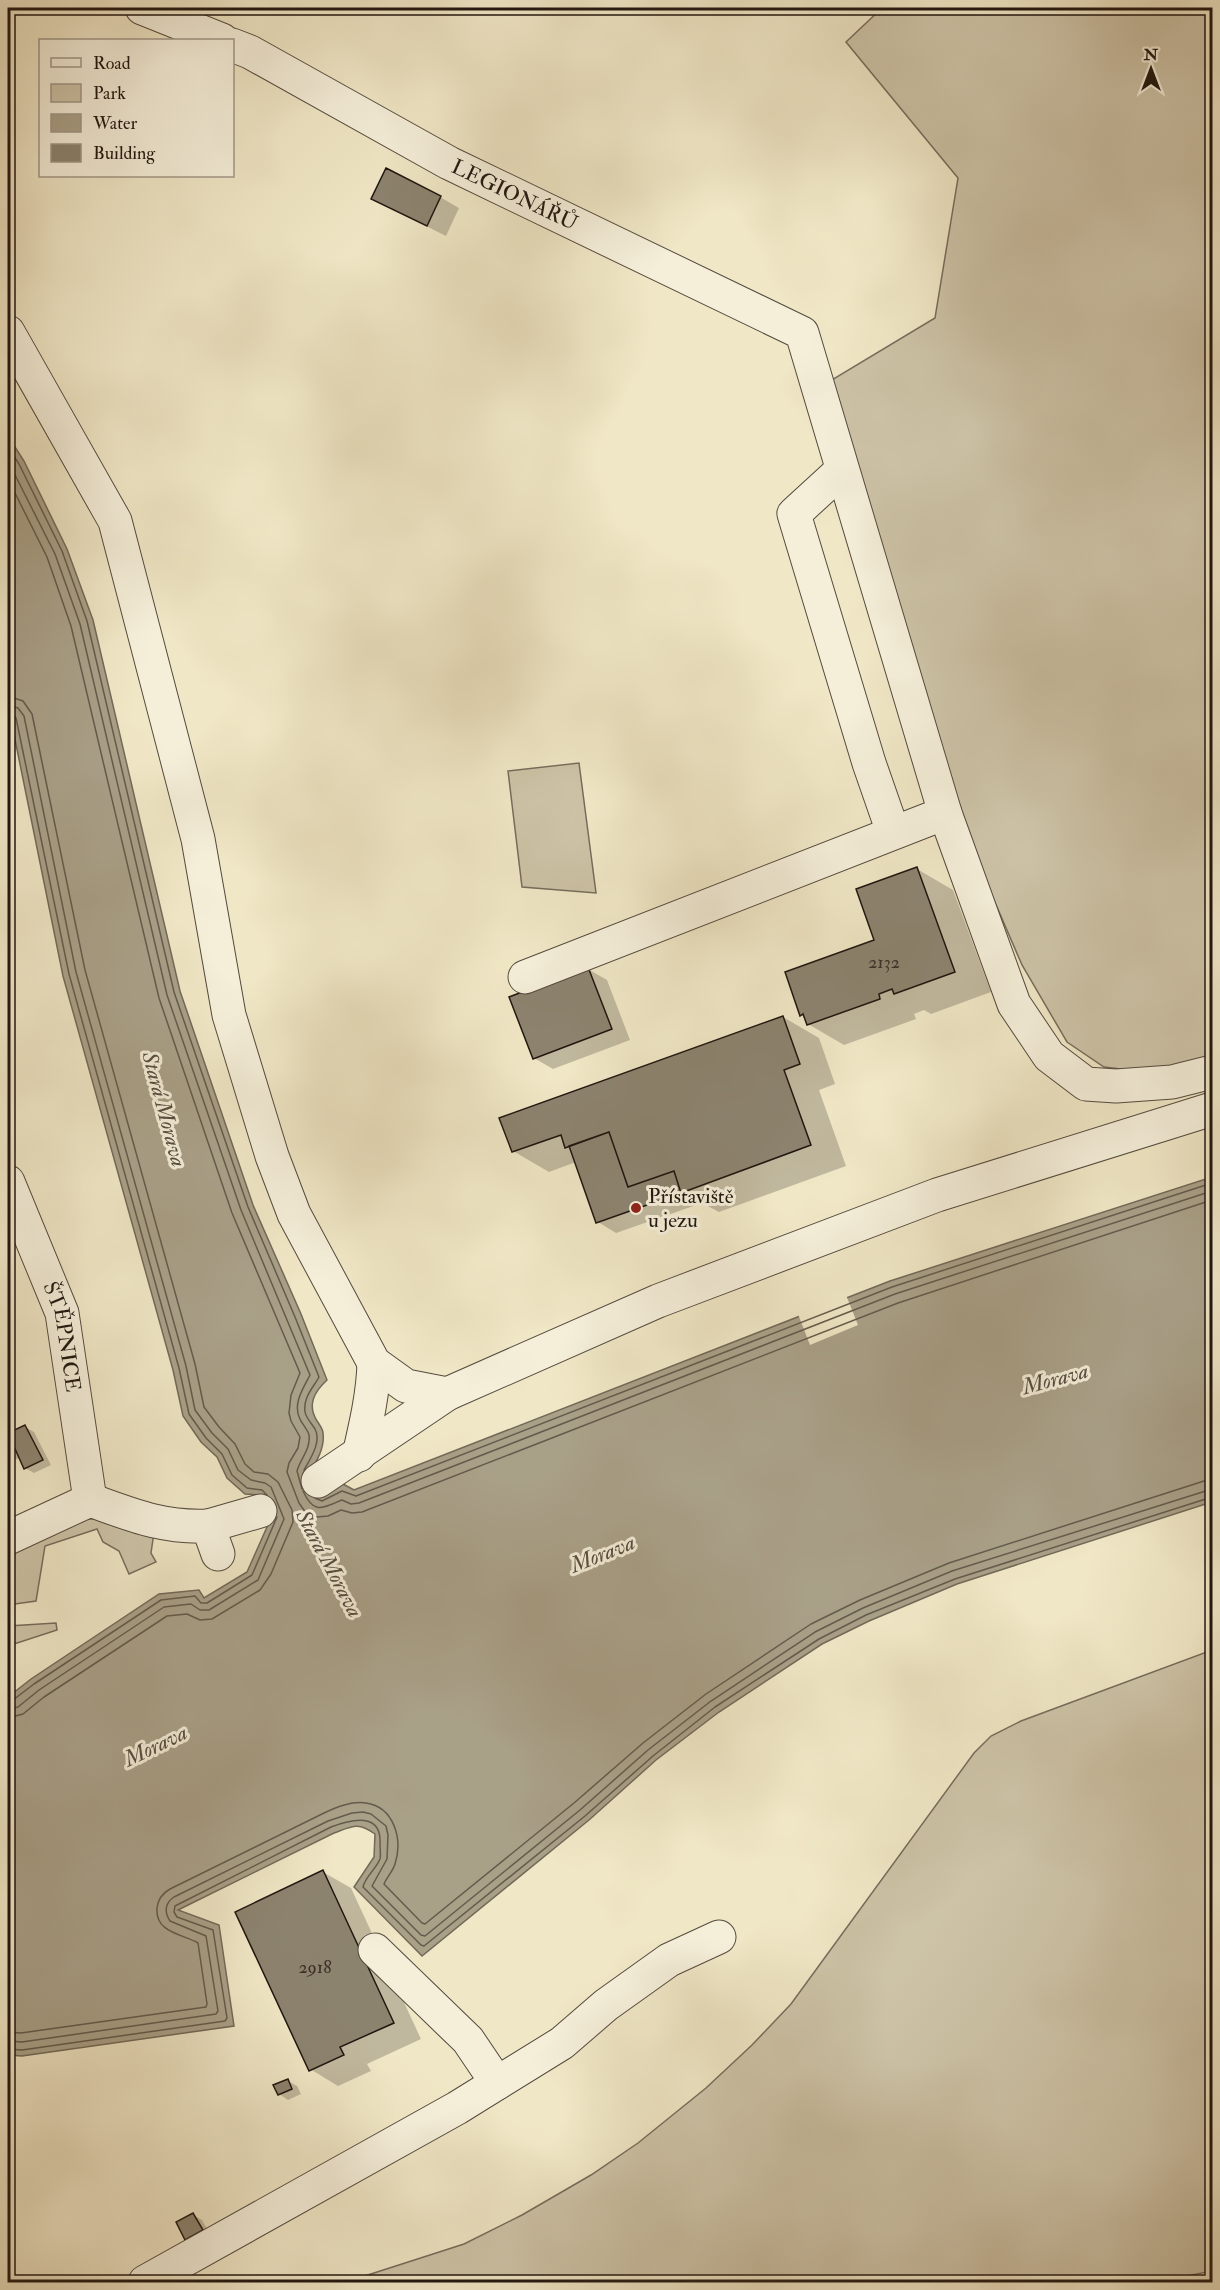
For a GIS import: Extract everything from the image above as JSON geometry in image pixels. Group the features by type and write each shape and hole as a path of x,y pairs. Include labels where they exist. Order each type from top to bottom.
{"street":[{"path":"142,8 220,39"},
{"name":"LEGIONÁŘŮ","path":"234,46 260,58 449,163 802,333 842,470"},
{"path":"8,332 115,521 198,839 229,1015 272,1156 294,1215 374,1364 406,1386 447,1394"},
{"path":"893,832 869,763 794,514 842,470 945,813 1014,1004 1049,1056 1086,1084 1116,1086 1172,1082 1212,1072"},
{"path":"525,977 945,813"},
{"path":"318,1481 447,1394 658,1301 937,1195 1212,1109"},
{"name":"ŠTĚPNICE","path":"8,1184 62,1313 90,1500"},
{"path":"359,1455 373,1391 374,1364"},
{"path":"8,1539 90,1500 163,1525 186,1527 213,1540 260,1511"},
{"path":"145,2283 457,2108 562,2043 606,2005 669,1960 719,1937"},
{"path":"375,1950 468,2040 497,2083"}],"green space":[{"path":"882,8 1212,8 1212,1058 1146,1072 1104,1067 1067,1042 1022,965 955,810 830,381 935,318 958,178 846,42"},
{"path":"579,763 596,893 522,887 508,771"},
{"path":"72,1519 97,1519 154,1532 151,1553 156,1562 129,1574 119,1551 103,1542 97,1529 45,1546 36,1601 8,1605 8,1551"},
{"path":"56,1623 57,1630 8,1646 8,1626"},
{"path":"1212,1650 1212,2271 1157,2282 346,2282 464,2244 522,2215 591,2175 638,2143 706,2088 791,2004 974,1753 991,1736 1021,1721"}],"water":[{"path":"8,436 24,461 67,549 93,620 180,991 253,1205 327,1380 315,1394 312,1404 314,1415 322,1430 323,1443 310,1472 354,1490 890,1281 1212,1177 1212,1502 957,1584 869,1621 822,1644 719,1712 656,1760 589,1820 422,1956 354,1887 374,1857 375,1834 364,1828 351,1827 334,1833 178,1910 219,1925 234,2026 22,2056 8,2055 8,1697 31,1679 159,1594 199,1590 204,1598 247,1572 271,1518 260,1495 245,1494 227,1478 217,1457 201,1442 183,1416 173,1370 63,976 8,705"}],"pier":[{"path":"846,1295 858,1325 810,1345 798,1314"}],"building":[{"path":"386,168 441,196 427,226 371,199"},
{"path":"917,867 955,972 894,994 892,989 879,994 880,999 807,1025 803,1014 800,1016 785,972 874,940 856,889"},
{"path":"588,967 612,1029 533,1059 509,997"},
{"path":"783,1016 800,1064 784,1070 811,1145 681,1193 674,1171 628,1187 609,1132 565,1148 561,1135 512,1152 499,1118"},
{"path":"609,1132 628,1187 674,1171 681,1193 596,1223 569,1146"},
{"path":"25,1425 43,1460 24,1469 8,1433"},
{"path":"8,1436 14,1450 8,1454"},
{"path":"323,1870 394,2023 340,2047 344,2055 309,2071 235,1912"},
{"path":"288,2079 292,2089 278,2095 273,2085"},
{"path":"193,2213 203,2230 185,2240 176,2222"}],"place":[{"name":"Přístaviště u jezu","path":"636,1208"}],"water label":[{"name":"Stará Morava","path":"165,1109"},
{"name":"Morava","path":"1055,1378"},
{"name":"Morava","path":"602,1553"},
{"name":"Stará Morava","path":"330,1563"},
{"name":"Morava","path":"155,1745"}]}
